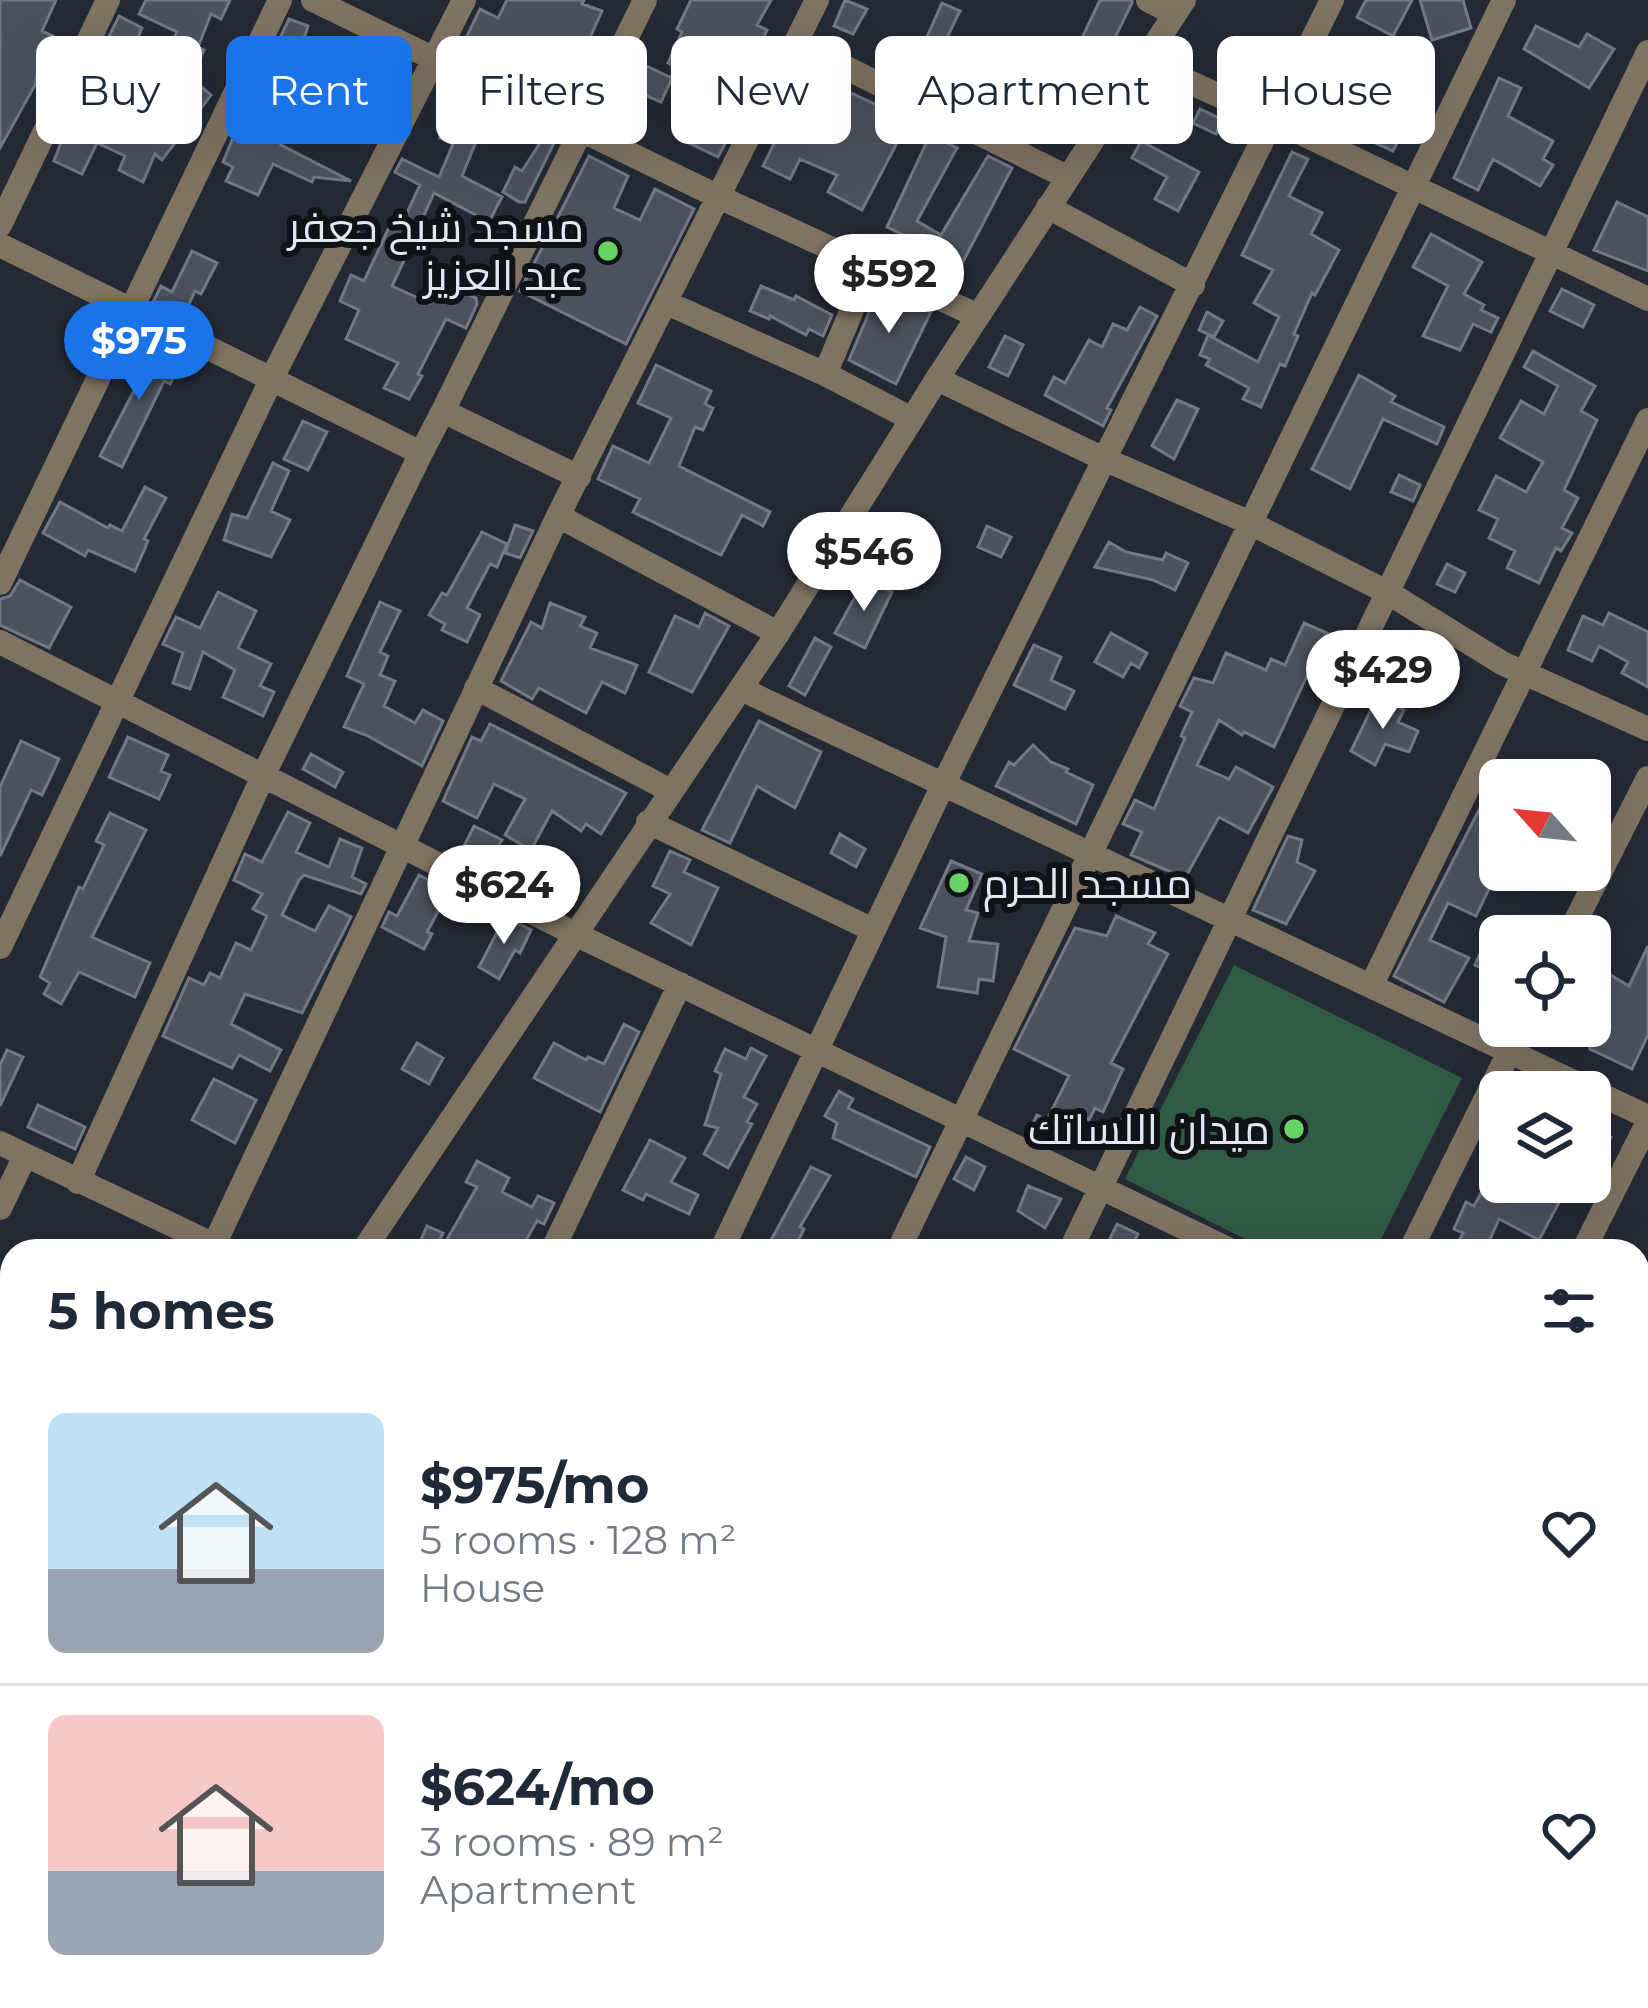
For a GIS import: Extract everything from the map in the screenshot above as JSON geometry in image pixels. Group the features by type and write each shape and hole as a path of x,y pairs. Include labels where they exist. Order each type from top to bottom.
{"street":[{"path":"0,225 108,0"},
{"path":"0,583 280,0"},
{"path":"313,0 435,62"},
{"path":"0,947 272,378 464,0"},
{"path":"627,36 645,0"},
{"path":"799,36 817,0"},
{"path":"1148,0 1180,7 1161,36"},
{"path":"1315,36 1332,0"},
{"path":"904,1239 1504,0"},
{"path":"1076,1239 1648,52"},
{"path":"851,70 1067,177"},
{"path":"78,1182 262,776 575,144"},
{"path":"608,144 978,316"},
{"path":"225,1239 476,688 746,144"},
{"path":"371,1239 778,633 1089,144"},
{"path":"727,1239 943,785 1262,144"},
{"path":"1325,144 1648,298"},
{"path":"1048,207 1193,285"},
{"path":"0,245 421,453"},
{"path":"824,374 870,267"},
{"path":"667,303 912,419"},
{"path":"937,379 1248,522 1387,592 1526,675 1648,729"},
{"path":"443,411 579,477"},
{"path":"1371,986 1648,420"},
{"path":"558,516 778,633"},
{"path":"0,642 575,934 1207,1239"},
{"path":"476,688 669,790"},
{"path":"741,689 1648,1120 1589,1239"},
{"path":"1579,915 1648,778"},
{"path":"649,822 873,931"},
{"path":"558,1239 680,984"},
{"path":"1416,1239 1511,1047"},
{"path":"0,1143 202,1239"},
{"path":"0,1208 25,1156"}],"green space":[{"name":"ميدان اللساتك","path":"1234,965 1462,1078 1381,1239 1245,1239 1125,1179"}],"building":[{"path":"0,0 56,0 42,31 53,36 36,36 35,85 0,148"},
{"path":"146,0 230,0 221,19 211,14 202,37 175,36 177,32 139,14"},
{"path":"507,0 584,0 582,4 602,11 591,36 467,36 480,9 498,18"},
{"path":"691,0 771,0 757,25 767,30 764,36 680,36 677,29"},
{"path":"845,0 867,9 853,34 834,26"},
{"path":"1100,0 1132,0 1116,36 1083,36"},
{"path":"1366,0 1412,0 1393,36 1357,17"},
{"path":"1420,0 1463,0 1471,28 1435,39"},
{"path":"942,3 960,11 948,36 927,36"},
{"path":"119,16 142,28 139,36 109,36"},
{"path":"289,19 308,26 305,36 281,36"},
{"path":"1536,26 1579,47 1587,34 1614,49 1589,88 1524,49"},
{"path":"647,66 671,78 661,102 647,96"},
{"path":"1499,78 1521,88 1508,116 1553,141 1543,159 1553,165 1540,186 1493,159 1478,190 1454,178"},
{"path":"851,93 875,104 875,144 896,144 862,210 828,192 837,175 800,159 790,179 763,166 774,144 851,144"},
{"path":"1200,109 1217,117 1217,132 1216,134 1193,123"},
{"path":"60,144 97,144 82,174 54,161"},
{"path":"99,144 174,144 162,160 155,154 143,182 119,170 125,156"},
{"path":"230,144 281,144 351,181 314,177 312,182 273,164 258,195 226,181 233,167 223,162"},
{"path":"453,144 475,144 462,176 502,197 489,222 434,193 420,224 432,230 420,251 411,246 392,286 429,303 437,282 476,298 477,304 466,328 446,319 409,399 384,388 398,363 346,339 359,310 340,301 351,275 364,281 392,221 402,224 420,185 395,172 402,159 439,177"},
{"path":"539,144 554,144 525,202 519,202 503,192 515,167 522,171"},
{"path":"691,144 725,144 718,157"},
{"path":"926,144 957,148 917,221 941,235 988,156 1012,168 954,279 927,264 935,250 887,227"},
{"path":"1139,144 1147,144 1199,172 1178,211 1155,199 1167,177 1132,158"},
{"path":"1292,152 1308,159 1289,196 1322,213 1311,234 1339,250 1315,295 1312,293 1285,366 1280,364 1261,407 1243,399 1249,388 1206,365 1210,359 1200,355 1208,335 1258,362 1279,317 1254,303 1273,270 1242,255"},
{"name":"مسجد شيخ جعفر عبد العزيز","path":"589,156 628,176 614,208 640,220 655,189 694,209 626,344 520,291"},
{"path":"1617,202 1648,217 1648,271 1594,250"},
{"path":"1431,234 1482,262 1464,294 1498,318 1491,332 1473,324 1460,350 1423,336 1448,286 1413,267"},
{"path":"192,251 217,263 201,294 195,291 183,317 153,302 161,286 172,292"},
{"path":"761,286 794,300 796,296 832,315 823,336 809,329 806,335 750,311"},
{"path":"879,289 931,312 896,384 849,360"},
{"path":"1562,289 1594,305 1583,327 1550,311"},
{"path":"1140,307 1157,316 1107,408 1111,410 1103,426 1045,395 1054,377 1065,383 1089,340 1102,347 1113,324 1127,330"},
{"path":"1207,312 1223,321 1214,337 1199,330"},
{"path":"1005,336 1023,345 1008,376 989,367"},
{"path":"146,346 180,365 170,384 164,381 122,467 100,456 138,383 129,378"},
{"path":"1533,351 1595,386 1581,411 1597,420 1564,490 1578,498 1562,528 1572,533 1561,551 1556,548 1539,583 1507,568 1515,551 1489,538 1498,519 1479,510 1496,476 1526,492 1543,462 1500,438 1521,401 1544,414 1558,386 1524,367"},
{"path":"656,365 711,391 705,404 713,408 703,430 695,427 679,466 770,512 763,526 742,515 721,555 633,512 640,499 598,479 613,446 649,463 671,418 638,403"},
{"path":"1359,375 1395,396 1391,402 1444,427 1437,444 1383,419 1350,489 1312,469"},
{"path":"1177,400 1198,409 1174,459 1152,446"},
{"path":"303,421 327,432 308,470 284,459"},
{"path":"273,463 289,471 271,511 290,520 271,557 224,540 232,514 247,518"},
{"path":"1399,475 1420,485 1413,501 1391,492"},
{"path":"145,487 166,498 144,539 148,541 135,571 88,550 85,556 43,533 60,502 122,531"},
{"path":"515,525 533,531 520,558 505,553"},
{"path":"987,526 1011,537 1001,557 978,547"},
{"path":"482,532 507,544 497,567 490,564 467,608 480,615 467,642 442,630 445,624 429,615 442,593 447,595"},
{"path":"1109,542 1126,552 1163,560 1166,553 1188,563 1175,590 1095,567"},
{"path":"1447,564 1465,573 1455,592 1437,584"},
{"path":"865,579 892,592 865,648 835,633"},
{"path":"20,580 71,607 49,648 0,625 0,599 10,596"},
{"path":"218,592 256,611 238,648 271,664 260,686 274,692 263,716 223,697 235,670 203,652 190,689 173,683 183,653 163,644 176,617 200,628"},
{"path":"380,602 400,611 380,652 388,656 380,675 395,681 384,706 415,723 423,710 443,721 422,766 344,727 364,684 347,676"},
{"path":"550,603 585,617 580,626 597,633 590,648 637,665 625,693 602,682 586,713 539,688 532,699 501,681 531,622 542,628"},
{"path":"705,613 729,626 692,692 649,672 675,616 699,627"},
{"path":"1609,613 1648,632 1648,687 1622,673 1628,662 1599,646 1592,661 1568,650 1583,616 1603,625"},
{"path":"1304,623 1327,633 1274,747 1219,720 1197,765 1229,779 1236,767 1273,787 1248,833 1219,817 1185,878 1131,855 1142,832 1123,824 1135,800 1154,809 1185,738 1181,736 1192,712 1180,706 1194,678 1213,683 1226,653 1266,670 1271,659 1285,665"},
{"path":"1111,633 1147,653 1139,668 1131,663 1123,677 1095,662"},
{"path":"815,638 831,647 805,695 789,686"},
{"path":"1034,645 1061,657 1051,680 1074,691 1065,709 1014,685"},
{"path":"1377,697 1404,710 1398,722 1418,731 1409,752 1385,744 1375,765 1351,751"},
{"path":"759,721 821,752 795,808 757,786 730,843 702,830"},
{"path":"490,724 626,793 601,834 586,824 581,831 552,811 531,850 505,835 525,799 494,784 477,818 443,801 472,737 481,741"},
{"path":"128,737 168,755 161,771 170,775 159,799 109,777"},
{"path":"21,741 59,759 42,795 31,790 0,856 0,787"},
{"path":"1033,745 1066,772 1093,785 1076,824 996,786 1009,762 1014,765"},
{"path":"311,754 343,772 335,787 303,769"},
{"path":"1479,810 1479,891 1488,891 1476,916 1448,903 1430,940 1469,958 1444,1002 1394,976"},
{"path":"288,812 310,823 296,852 329,867 340,839 362,848 352,877 366,884 361,894 304,875 299,880 282,915 315,931 329,906 351,917 302,1013 245,994 231,1024 281,1050 270,1071 239,1055 232,1068 163,1036 189,978 204,985 210,973 220,978 236,943 251,950 267,916 253,909 262,894 234,880 245,854 262,862"},
{"path":"110,813 146,830 92,937 150,963 135,997 79,972 61,1004 44,994 50,983 40,977 79,887 83,889 104,845 96,841"},
{"path":"474,826 502,840 491,860 464,846"},
{"path":"840,834 865,849 856,867 831,853"},
{"path":"1288,836 1302,840 1297,862 1315,871 1286,924 1253,910"},
{"path":"670,851 690,860 684,872 718,888 691,945 651,923 670,894 653,886"},
{"path":"951,861 982,874 966,910 978,913 969,941 998,944 993,981 979,979 977,993 938,987 946,937 920,928"},
{"path":"419,875 449,891 427,932 432,934 424,949 382,927 389,912 397,916"},
{"path":"1116,916 1155,933 1148,944 1168,954 1111,1063 1123,1069 1103,1112 1095,1108 1089,1120 1078,1114 1062,1147 1029,1131 1037,1115 1047,1120 1069,1076 1014,1049 1075,928 1107,936"},
{"path":"505,917 531,930 499,979 479,967"},
{"path":"1648,946 1648,1035 1632,1069 1590,1049 1611,1047 1611,975 1629,986"},
{"path":"624,1024 639,1032 600,1112 534,1078 554,1043 604,1064"},
{"path":"417,1043 443,1058 429,1084 402,1069"},
{"path":"751,1048 766,1056 744,1097 757,1104 747,1122 752,1124 728,1168 704,1154 718,1128 705,1125 721,1074 715,1071 725,1049 746,1059"},
{"path":"7,1050 23,1057 0,1106 0,1065"},
{"path":"214,1079 256,1100 235,1143 192,1120"},
{"path":"839,1091 853,1099 848,1108 930,1147 916,1177 833,1138 837,1123 825,1116"},
{"path":"38,1105 85,1127 75,1149 28,1127"},
{"path":"650,1140 685,1158 671,1182 698,1195 689,1214 646,1194 643,1200 623,1190"},
{"path":"966,1157 985,1167 974,1190 954,1179"},
{"path":"477,1161 509,1178 502,1192 532,1207 538,1196 554,1203 544,1224 537,1221 527,1239 447,1239 477,1187 466,1182"},
{"path":"811,1167 830,1176 800,1227 804,1229 799,1239 772,1239"},
{"path":"1028,1186 1061,1199 1045,1228 1018,1211"},
{"path":"1479,1197 1479,1203 1559,1203 1540,1239 1499,1219 1490,1239 1460,1239 1463,1233 1454,1229 1466,1202 1474,1206"},
{"path":"1117,1224 1138,1234 1136,1239 1110,1239"},
{"path":"427,1226 443,1233 440,1239 421,1239"}],"place":[{"name":"مسجد شيخ جعفر عبد العزيز","path":"608,251"},
{"name":"مسجد الحرم","path":"959,883"},
{"name":"ميدان اللساتك","path":"1294,1129"}]}
